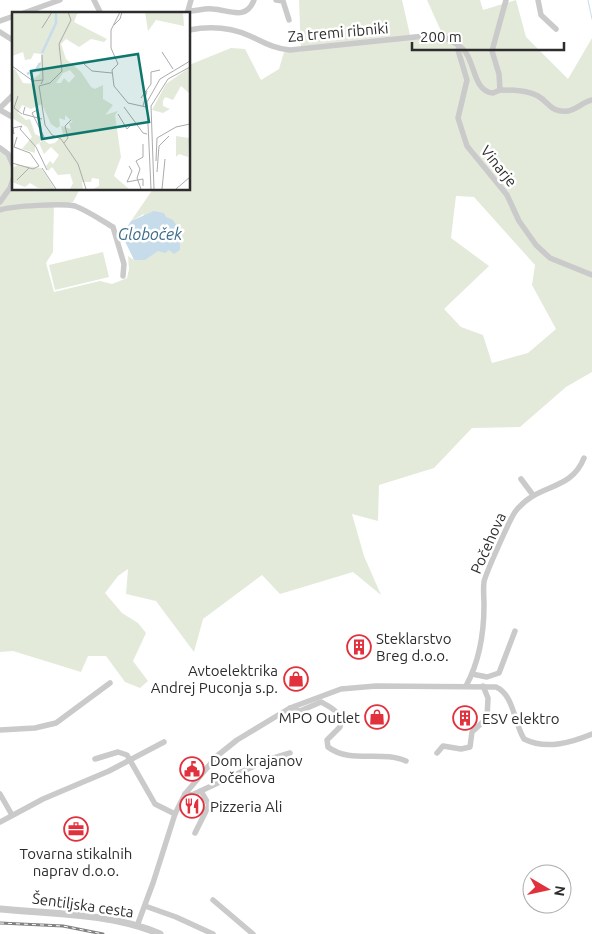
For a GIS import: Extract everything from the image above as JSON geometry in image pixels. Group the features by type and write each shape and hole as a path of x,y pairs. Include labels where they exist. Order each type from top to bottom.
{"street":[{"path":"27,12 60,0"},
{"path":"94,0 100,12"},
{"path":"190,13 212,9 240,14 250,8 254,0"},
{"path":"276,0 283,1 289,20"},
{"path":"500,90 499,74 492,51 506,0"},
{"path":"538,0 541,15 556,29"},
{"path":"0,21 12,17"},
{"name":"Za tremi ribniki","path":"190,30 202,27 223,28 241,32 276,48 290,50 435,35 448,38 459,48"},
{"path":"0,32 12,41"},
{"path":"459,48 466,54 479,82 485,90 494,93 500,90 520,90 536,95 543,99 550,109 559,112 570,111 584,102 592,100"},
{"name":"Vinarje","path":"459,48 467,80 458,118 467,146 507,195 519,221 536,245 550,258 592,276"},
{"path":"12,96 0,109 12,117"},
{"path":"0,148 8,154 12,163"},
{"path":"0,202 12,182"},
{"path":"0,210 14,206 67,205 85,210 113,228 124,264 123,276"},
{"name":"Počehova","path":"469,679 480,646 483,623 484,578 514,514 533,495 570,479 580,468 584,458"},
{"path":"521,479 533,495"},
{"path":"137,926 175,814 184,794 217,756 237,740 290,708 326,694 357,687 469,679 487,677 499,673 515,631"},
{"path":"469,679 483,686 496,687 508,696 519,731 524,739 529,742 547,745 566,743 592,734"},
{"path":"0,730 35,728 56,723 110,683"},
{"path":"437,753 443,746 461,749 470,747 472,732 487,718 488,698 483,686"},
{"path":"290,708 300,711 321,702 336,710 340,718 340,727 327,740 328,747 332,750 347,755 388,756 406,761"},
{"path":"0,822 164,742"},
{"path":"96,759 118,752 131,759 155,804 175,814"},
{"path":"184,794 192,795 201,792 267,760 290,753"},
{"path":"195,832 209,805 201,792"},
{"path":"0,794 12,815"},
{"path":"213,900 253,934"},
{"path":"144,906 176,917 212,934"},
{"name":"Šentiljska cesta","path":"0,909 85,917 137,926 160,934"}],"green space":[{"path":"299,0 402,0 410,35 441,31 427,0 480,0 483,10 516,0 526,37 568,79 592,38 592,372 566,387 520,427 472,428 434,468 379,485 378,521 352,514 364,556 381,595 353,572 280,594 262,575 203,619 194,652 156,601 126,594 128,569 118,576 105,593 122,613 138,623 146,633 133,661 148,681 140,688 125,682 106,656 88,656 81,672 13,651 0,652 0,151 10,163 12,170 12,190 79,190 73,202 54,205 53,252 46,263 54,292 100,281 112,284 127,278 129,269 128,256 134,260 144,214 131,221 152,190 190,190 190,65 231,48 245,49 261,80 279,69 284,52 301,52","holes":["456,196 474,197 535,265 532,285 556,329 528,353 492,363 483,335 461,327 444,309 489,266 451,238"]},
{"path":"103,252 109,277 55,290 49,265"}],"water":[{"name":"Globoček","path":"154,211 164,213 166,217 173,220 179,229 177,237 180,239 180,250 174,254 169,250 165,253 158,251 145,260 134,260 122,235 131,221"}],"waterway":[{"path":"588,0 592,19"}],"railway":[{"path":"0,923 63,926 103,934"}],"place":[{"name":"Steklarstvo Breg d.o.o.","path":"359,647"},
{"name":"Avtoelektrika Andrej Puconja s.p.","path":"296,679"},
{"name":"MPO Outlet","path":"377,717"},
{"name":"ESV elektro","path":"465,718"},
{"name":"Dom krajanov Počehova","path":"192,769"},
{"name":"Pizzeria Ali","path":"192,806"},
{"name":"Tovarna stikalnih naprav d.o.o.","path":"76,829"}]}
